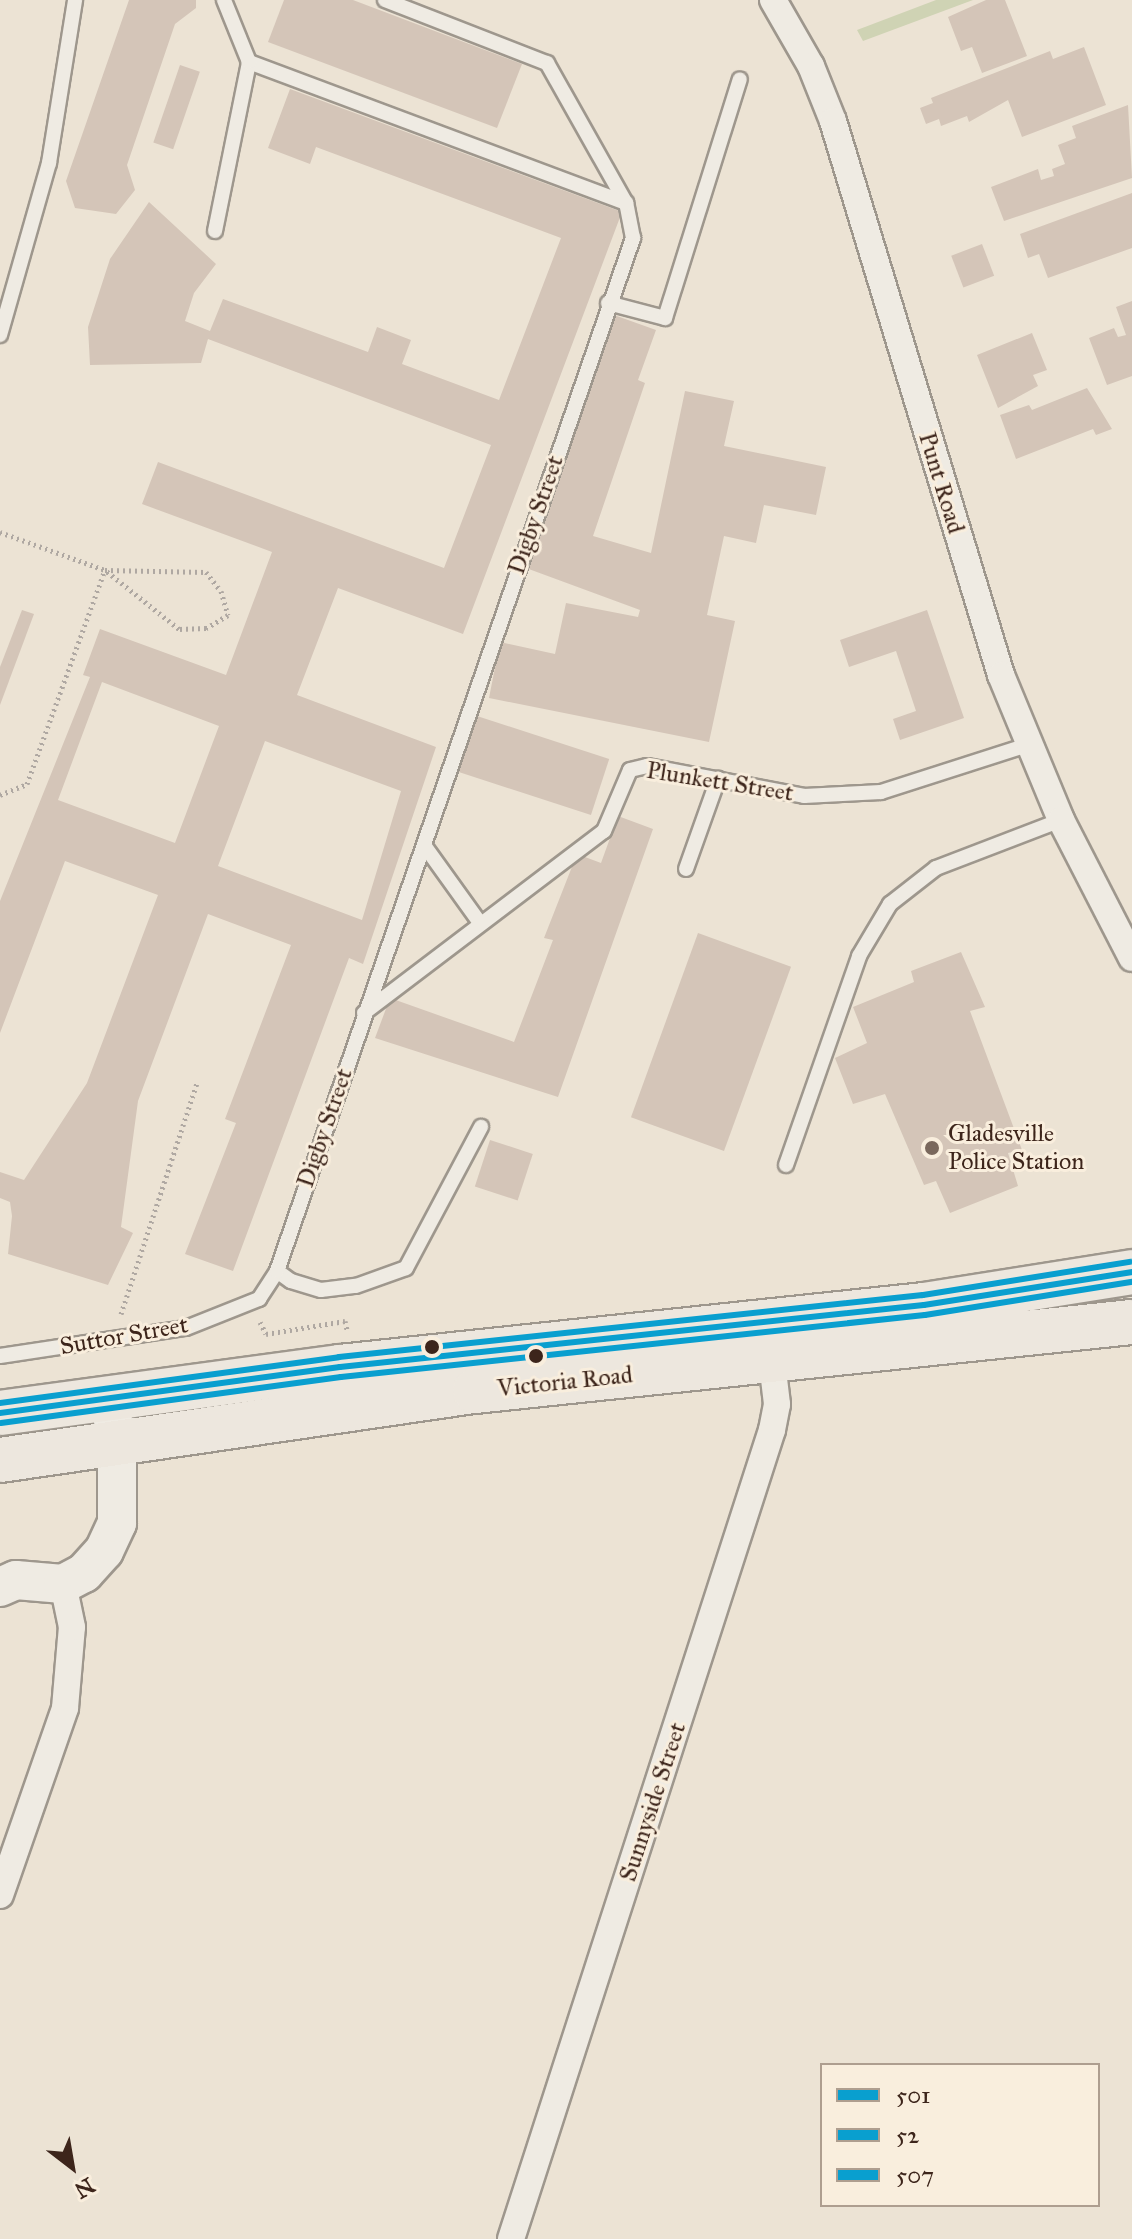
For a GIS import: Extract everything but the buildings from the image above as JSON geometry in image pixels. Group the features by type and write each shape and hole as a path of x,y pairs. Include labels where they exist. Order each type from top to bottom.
{"highway":[{"name":"Victoria Road","path":"0,1413 340,1367 924,1305 1132,1272"},
{"name":"Victoria Road","path":"0,1460 475,1391 1132,1322"}],"street":[{"name":"Punt Road","path":"773,0 811,66 833,121 974,595 1027,745 1061,820 1132,958"},
{"name":"Sunnyside Street","path":"511,2239 769,1441 777,1404 772,1362"},
{"path":"0,1587 16,1580 63,1584 84,1573 104,1551 117,1523 117,1443 109,1398"},
{"path":"0,1895 65,1708 72,1627 63,1584"}],"lane":[{"path":"0,335 49,163 75,0"},
{"path":"215,231 249,62 224,0"},
{"path":"385,0 547,63 626,203"},
{"path":"249,62 626,203"},
{"path":"608,303 665,318 740,79"},
{"name":"Digby Street","path":"277,1271 608,303 633,238 626,203"},
{"name":"Plunkett Street","path":"363,1014 604,831 630,770 647,766 804,796 881,792 1027,745"},
{"path":"686,869 718,779"},
{"path":"786,1165 859,956 890,904 936,868 1061,820"},
{"path":"424,845 480,923"},
{"path":"277,1271 291,1281 321,1290 356,1286 406,1268 481,1127"},
{"name":"Suttor Street","path":"0,1356 112,1342 186,1328 259,1299 277,1271"}],"path":[{"path":"0,532 105,570 179,629 206,628 228,615 221,591 206,572 105,570"},
{"path":"0,795 27,784 105,570"},
{"path":"112,1342 197,1083"},
{"path":"242,1307 258,1316 266,1334 345,1321"}],"green space":[{"path":"936,0 973,0 863,41 857,30"}],"transit line":[{"name":"507","path":"0,1403 339,1357 923,1295 1130,1262"},
{"name":"501","path":"0,1413 340,1367 924,1305 1132,1272"},
{"name":"52","path":"1,1423 341,1377 925,1315 1132,1282"}],"place":[{"name":"Gladesville Police Station","path":"932,1148"}]}
